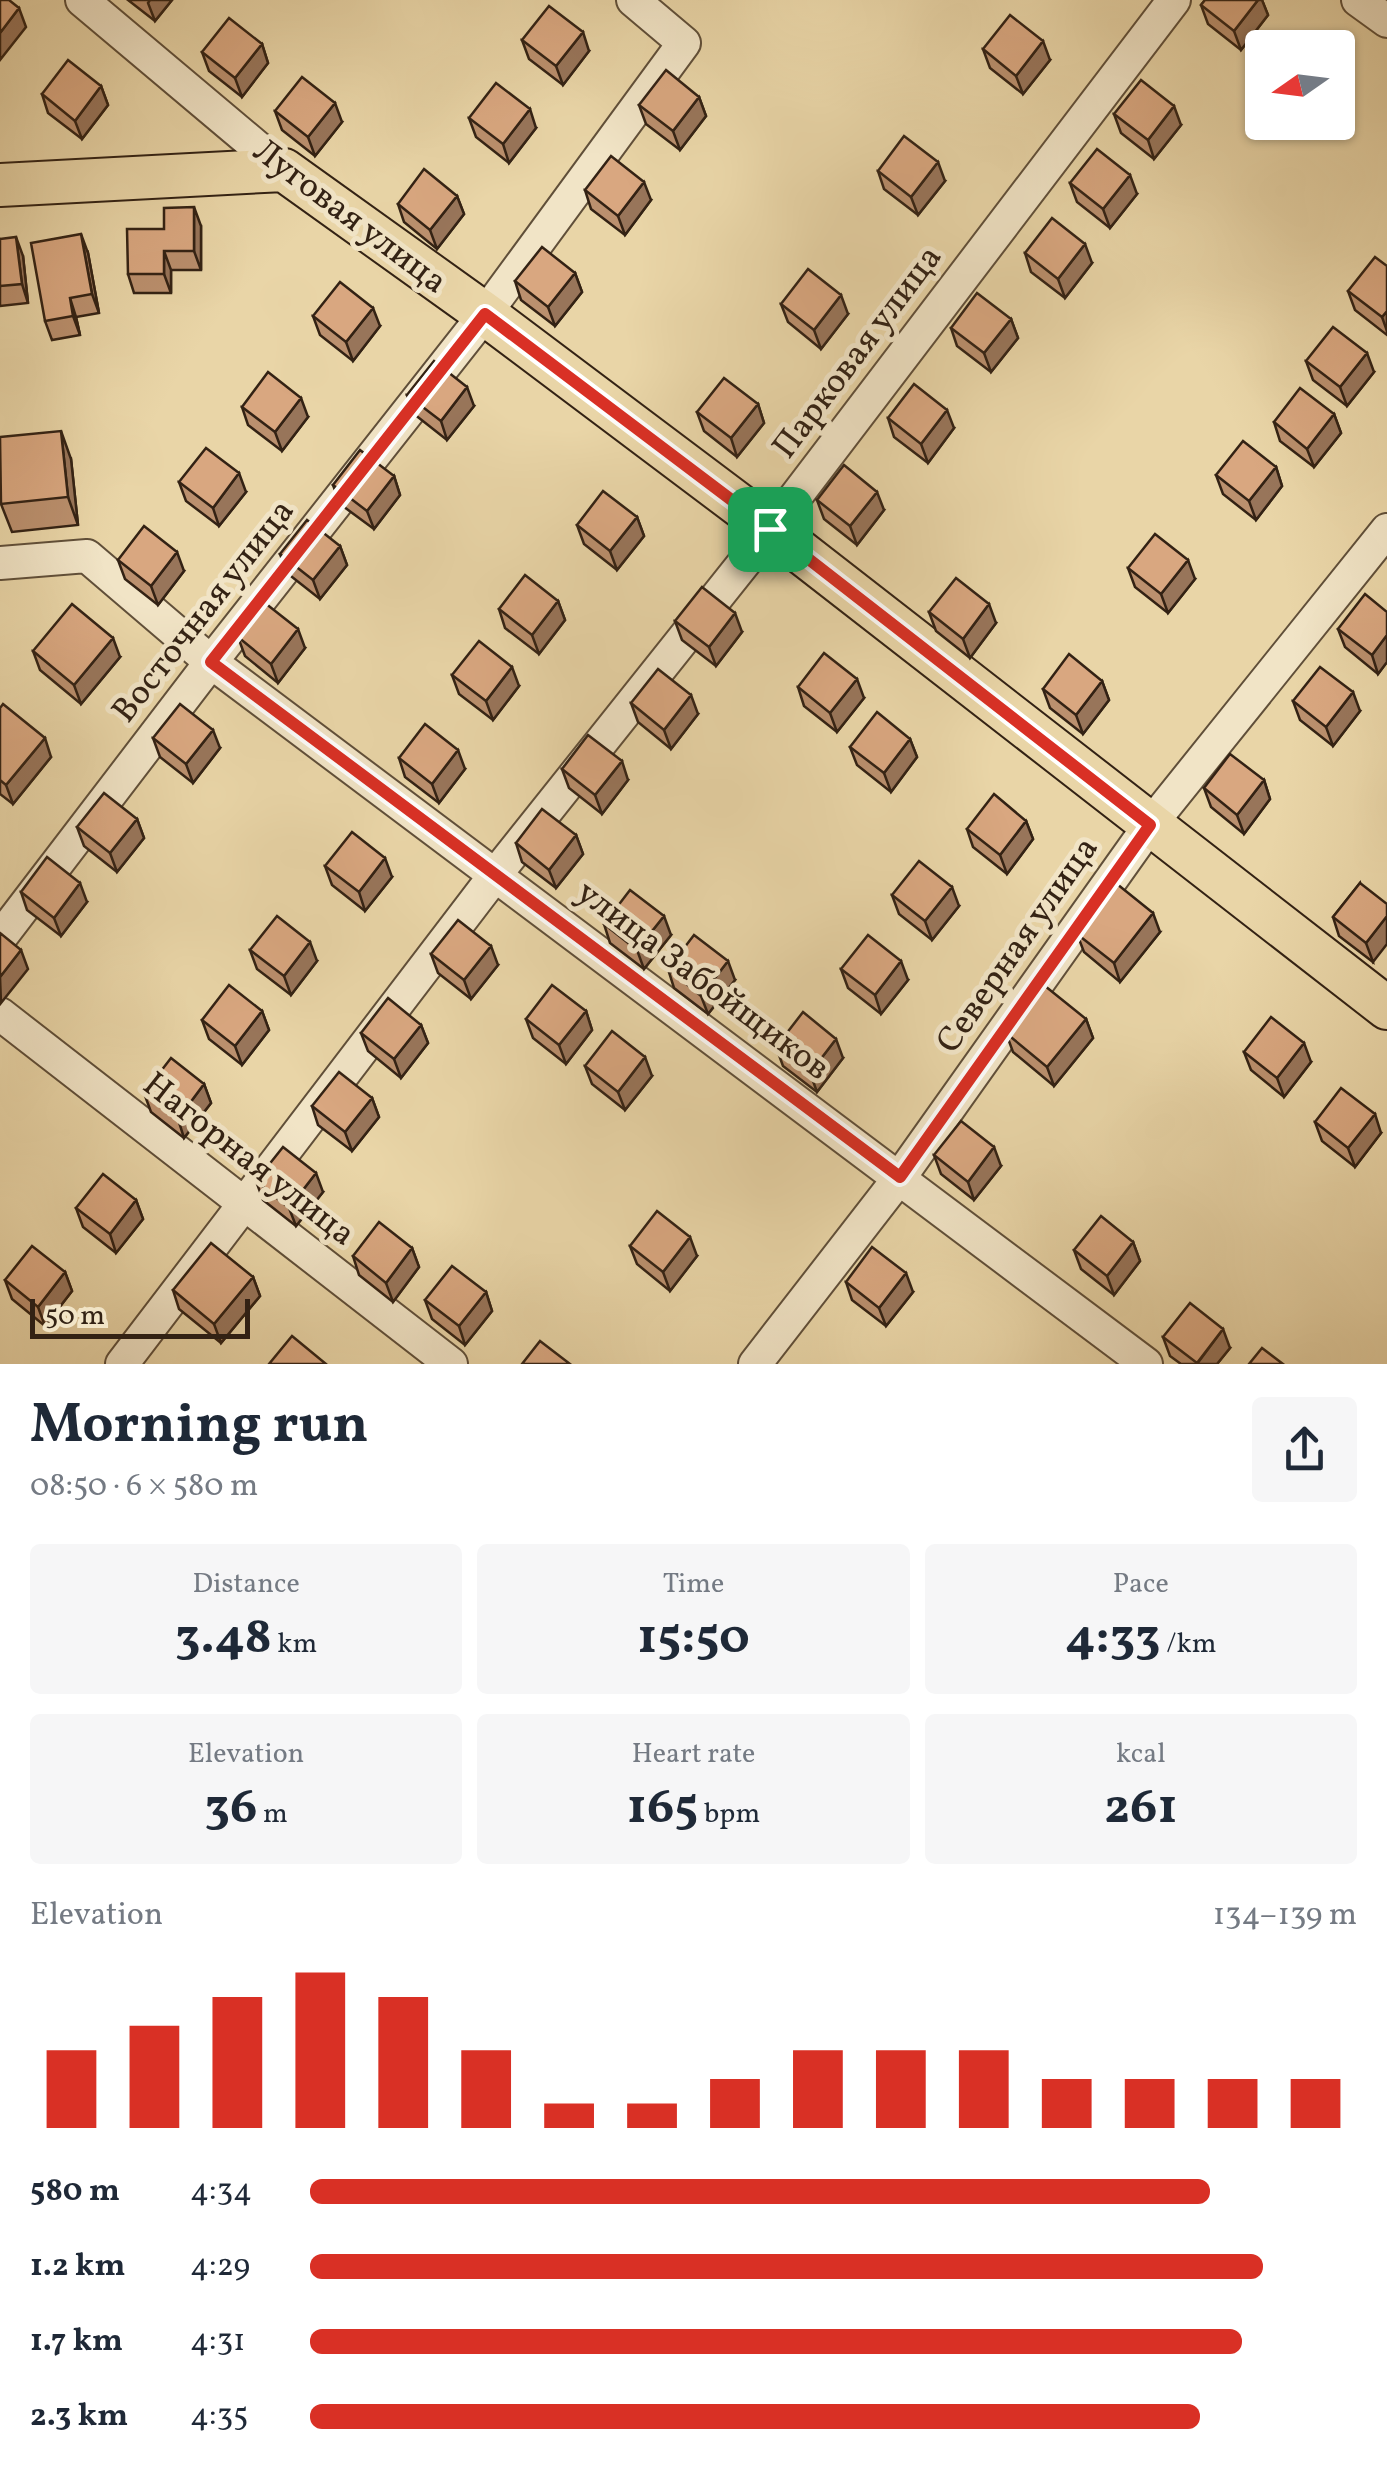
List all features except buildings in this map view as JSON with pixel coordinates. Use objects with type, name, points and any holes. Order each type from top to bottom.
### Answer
[{"type":"main road","points":[[0,185],[284,170]]},
{"type":"main road","name":"Луговая улица","points":[[284,170],[485,314],[770,529],[1387,1008]]},
{"type":"street","name":"Луговая улица","points":[[82,0],[284,170]]},
{"type":"street","name":"Восточная улица","points":[[0,938],[485,314],[684,43],[633,0]]},
{"type":"street","name":"Парковая улица","points":[[122,1364],[496,874],[770,529],[1174,0]]},
{"type":"street","points":[[1358,0],[1387,20]]},
{"type":"street","name":"Северная улица","points":[[756,1364],[900,1177],[1150,825],[1387,530]]},
{"type":"street","name":"улица Забойщиков","points":[[0,563],[86,556],[211,662],[1146,1364]]},
{"type":"street","name":"Нагорная улица","points":[[0,1014],[451,1364]]},
{"type":"route","points":[[485,314],[770,529],[1150,825],[900,1177],[211,662],[485,314]]}]
